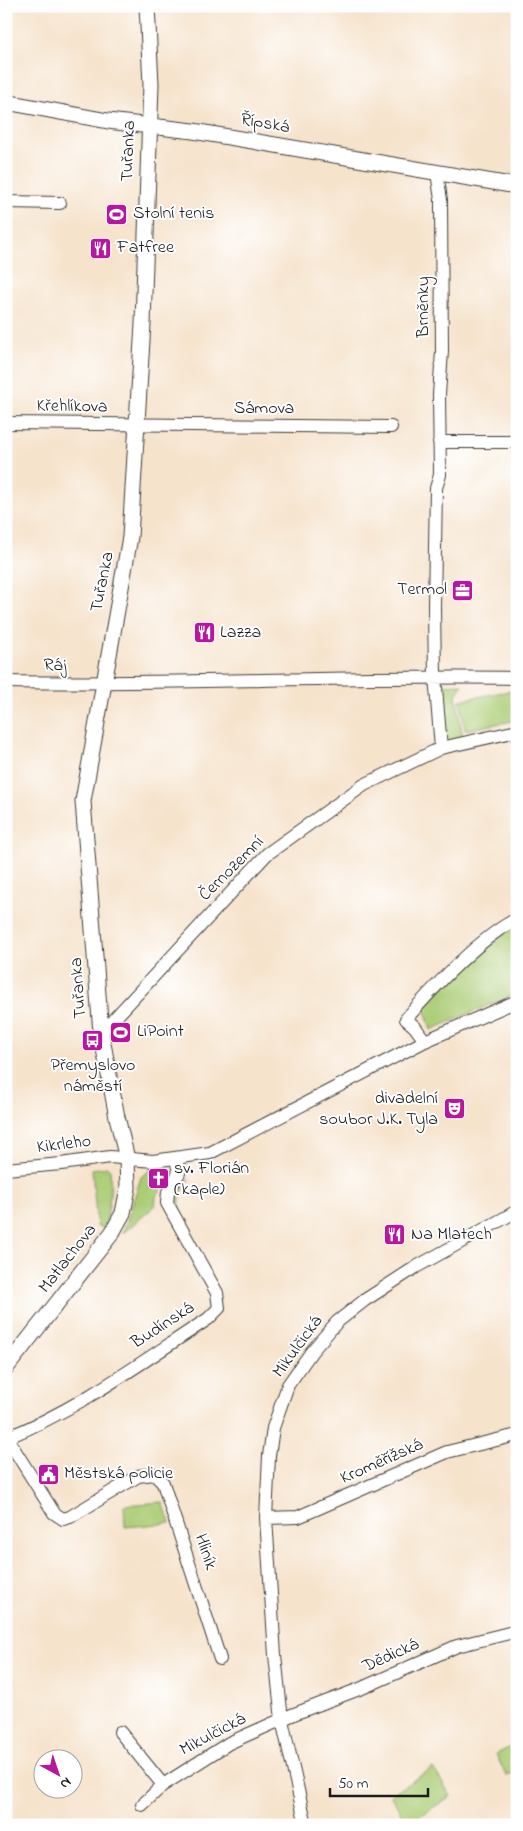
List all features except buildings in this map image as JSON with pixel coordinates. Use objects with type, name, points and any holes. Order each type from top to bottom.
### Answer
[{"type":"street","name":"Tuřanka","points":[[126,1159],[101,1033],[83,801],[130,538],[143,324],[150,84],[147,6]]},
{"type":"street","name":"Řípská","points":[[6,102],[108,121],[194,130],[517,186]]},
{"type":"street","name":"Brněnky","points":[[435,676],[435,530],[436,488],[440,475],[439,395],[442,351],[441,200],[437,172]]},
{"type":"street","points":[[6,202],[60,203]]},
{"type":"street","name":"Křehlíkova","points":[[6,423],[137,425]]},
{"type":"street","name":"Sámova","points":[[137,425],[391,427]]},
{"type":"street","points":[[439,442],[517,442]]},
{"type":"street","points":[[104,684],[435,676],[517,678]]},
{"type":"street","points":[[435,676],[441,748]]},
{"type":"street","name":"Ráj","points":[[6,682],[104,684]]},
{"type":"street","name":"Černozemní","points":[[101,1033],[267,854],[364,785],[441,748],[517,731]]},
{"type":"street","points":[[425,1041],[415,1027],[406,1019],[473,951],[504,925],[517,919]]},
{"type":"street","points":[[126,1159],[152,1162],[214,1151],[425,1041],[517,1001]]},
{"type":"street","name":"Kikrleho","points":[[6,1169],[110,1157],[126,1159]]},
{"type":"street","name":"Budínská","points":[[7,1438],[55,1416],[106,1385],[208,1319],[219,1308],[217,1293],[167,1203],[168,1192],[179,1173],[176,1158]]},
{"type":"street","name":"Matlachova","points":[[6,1368],[112,1234],[123,1213],[128,1188],[126,1159]]},
{"type":"street","name":"Mikulčická","points":[[306,1825],[282,1720],[275,1655],[266,1518],[269,1456],[273,1428],[288,1385],[328,1331],[354,1308],[384,1287],[517,1211]]},
{"type":"street","name":"Kroměřížská","points":[[266,1518],[298,1517],[446,1452],[513,1436]]},
{"type":"street","name":"Hliník","points":[[7,1438],[54,1513],[63,1519],[70,1517],[138,1476],[154,1474],[163,1483],[220,1659]]},
{"type":"street","name":"Dědická","points":[[282,1720],[362,1688],[457,1646],[517,1631]]},
{"type":"street","name":"Mikulčická","points":[[142,1805],[163,1785],[228,1743],[282,1720]]},
{"type":"street","points":[[120,1732],[163,1785]]},
{"type":"green space","points":[[463,684],[456,695],[463,739],[446,742],[436,685]]},
{"type":"green space","points":[[515,690],[517,720],[465,730],[460,700]]},
{"type":"green space","points":[[517,922],[517,993],[431,1030],[423,1003],[504,927]]},
{"type":"green space","points":[[107,1167],[110,1169],[108,1211],[105,1225],[97,1227],[92,1169]]},
{"type":"green space","points":[[168,1169],[172,1172],[171,1177],[156,1196],[155,1206],[123,1233],[141,1177],[149,1171]]},
{"type":"green space","points":[[189,1179],[181,1196],[182,1215],[178,1217],[174,1205],[175,1196],[180,1187]]},
{"type":"green space","points":[[163,1502],[170,1523],[125,1527],[124,1505]]},
{"type":"green space","points":[[517,1744],[517,1771],[506,1776],[496,1754]]},
{"type":"green space","points":[[433,1768],[451,1796],[408,1824],[390,1795]]},
{"type":"place","name":"Stolní tenis","points":[[117,214]]},
{"type":"place","name":"Fatfree","points":[[101,248]]},
{"type":"place","name":"Termol","points":[[463,590]]},
{"type":"place","name":"Lazza","points":[[204,633]]},
{"type":"place","name":"LiPoint","points":[[121,1032]]},
{"type":"place","name":"Přemyslovo náměstí","points":[[93,1041]]},
{"type":"place","name":"divadelní soubor J.K. Tyla","points":[[454,1109]]},
{"type":"place","name":"sv. Florián (kaple)","points":[[158,1179]]},
{"type":"place","name":"Na Mlatech","points":[[395,1235]]},
{"type":"place","name":"Městská policie","points":[[48,1474]]}]
